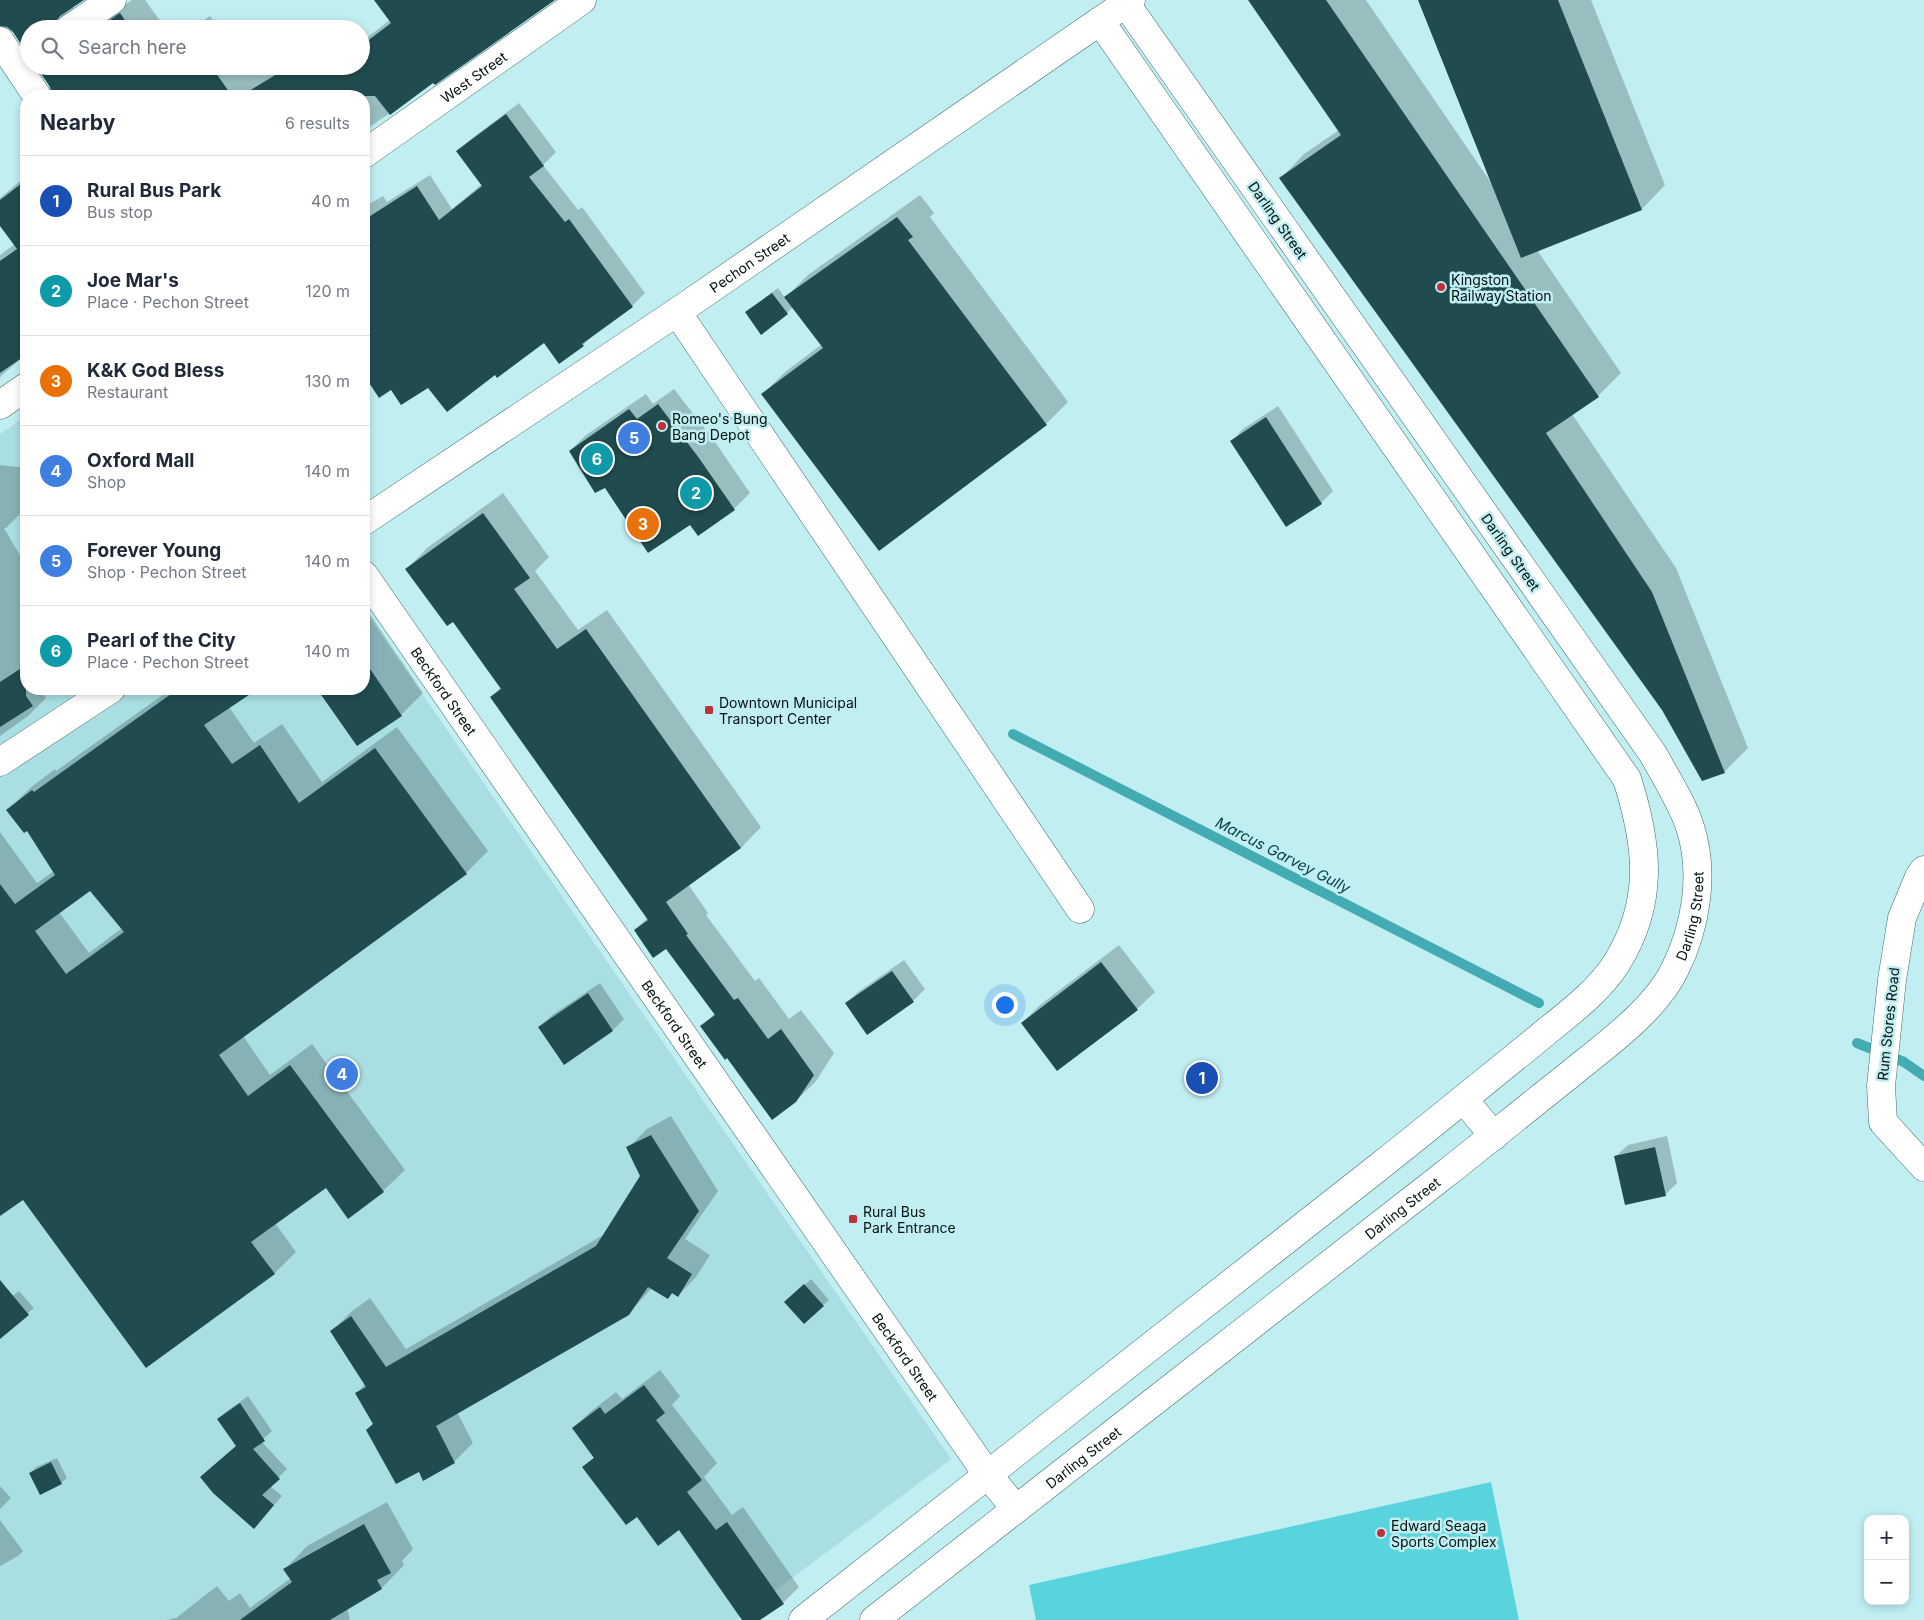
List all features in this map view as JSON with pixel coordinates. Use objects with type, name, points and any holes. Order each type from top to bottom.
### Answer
[{"type":"street","points":[[82,20],[112,0]]},
{"type":"street","name":"West Street","points":[[370,150],[582,0]]},
{"type":"street","name":"Pechon Street","points":[[370,517],[677,312],[1100,21],[1126,1]]},
{"type":"street","name":"Darling Street","points":[[874,1620],[1494,1136],[1626,1028],[1654,1001],[1675,971],[1688,936],[1696,906],[1698,879],[1691,829],[1678,799],[1653,754],[1252,184],[1126,1]]},
{"type":"street","points":[[803,1620],[1464,1100],[1588,996],[1614,966],[1631,936],[1643,891],[1644,849],[1639,816],[1627,779],[1100,21]]},
{"type":"street","points":[[0,41],[15,65]]},
{"type":"street","points":[[22,75],[33,90]]},
{"type":"street","points":[[1226,202],[1252,184]]},
{"type":"street","points":[[677,312],[1080,909]]},
{"type":"street","points":[[0,405],[20,391]]},
{"type":"street","name":"Beckford Street","points":[[370,584],[987,1474],[1016,1509]]},
{"type":"street","points":[[0,762],[102,695]]},
{"type":"street","name":"Rum Stores Road","points":[[1924,870],[1919,876],[1902,918],[1892,980],[1882,1086],[1883,1122],[1924,1167]]},
{"type":"street","points":[[1464,1100],[1494,1136]]},
{"type":"shaded area","points":[[20,420],[20,695],[370,695],[370,619],[951,1459],[736,1620],[0,1620],[0,434]]},
{"type":"shaded area","name":"Edward Seaga Sports Complex","points":[[1491,1482],[1519,1620],[1036,1620],[1029,1585]]},
{"type":"building","points":[[0,0],[84,0],[57,20],[20,20],[20,42],[7,27],[0,26]]},
{"type":"building","points":[[374,0],[555,0],[435,85],[433,83],[390,115],[375,96],[370,96],[370,90],[251,90],[275,75],[370,75],[370,39],[391,23]]},
{"type":"building","name":"Kingston Railway Station","points":[[1248,0],[1326,0],[1599,397],[1546,433],[1652,592],[1725,773],[1702,781],[1662,710],[1279,178],[1341,135]]},
{"type":"building","points":[[1418,0],[1558,0],[1642,210],[1521,258]]},
{"type":"building","points":[[120,13],[125,20],[110,20]]},
{"type":"building","points":[[42,75],[217,75],[228,90],[51,90]]},
{"type":"building","points":[[506,114],[544,166],[529,177],[565,222],[569,219],[633,307],[582,344],[584,346],[559,364],[544,343],[497,378],[495,375],[447,412],[428,388],[401,405],[391,390],[379,398],[370,384],[370,216],[417,186],[439,220],[482,186],[456,151]]},
{"type":"building","points":[[20,185],[20,359],[0,373],[0,261],[17,249],[0,226],[0,200]]},
{"type":"building","points":[[897,217],[913,237],[908,240],[1047,425],[879,551],[761,394],[823,348],[784,297]]},
{"type":"building","points":[[772,293],[788,314],[761,335],[745,312]]},
{"type":"building","points":[[658,404],[735,510],[698,536],[690,525],[648,553],[605,488],[595,493],[569,451],[629,409],[637,419]]},
{"type":"building","points":[[1266,417],[1322,504],[1286,527],[1230,441]]},
{"type":"building","points":[[483,513],[530,578],[514,589],[557,649],[586,629],[741,848],[666,902],[688,934],[686,935],[734,1000],[738,998],[768,1039],[781,1029],[814,1075],[796,1102],[772,1120],[727,1058],[725,1060],[700,1026],[715,1015],[666,949],[653,958],[634,930],[648,920],[490,697],[501,689],[453,622],[447,626],[405,569]]},
{"type":"building","points":[[20,669],[20,695],[26,695],[33,706],[0,727],[0,682]]},
{"type":"building","points":[[370,669],[402,716],[357,746],[321,695],[370,695]]},
{"type":"building","points":[[170,695],[249,695],[204,725],[232,764],[260,745],[299,803],[375,748],[467,874],[219,1055],[248,1096],[290,1065],[384,1192],[348,1219],[326,1188],[251,1242],[275,1274],[146,1368],[23,1200],[0,1216],[0,884],[15,904],[55,875],[27,831],[24,833],[6,810],[32,790],[34,792]],"holes":[[[90,891],[124,932],[66,974],[35,931]]]},
{"type":"building","points":[[1101,962],[1138,1010],[1057,1071],[1021,1023]]},
{"type":"building","points":[[892,971],[914,1002],[867,1035],[845,1003]]},
{"type":"building","points":[[588,993],[613,1031],[564,1065],[538,1027]]},
{"type":"building","points":[[651,1135],[699,1211],[667,1258],[692,1274],[678,1297],[672,1293],[668,1299],[648,1287],[629,1315],[436,1426],[455,1463],[423,1481],[419,1472],[396,1484],[366,1430],[373,1424],[355,1393],[366,1387],[330,1331],[351,1316],[386,1367],[596,1246],[640,1176],[626,1147]]},
{"type":"building","points":[[1655,1147],[1666,1196],[1625,1205],[1614,1156]]},
{"type":"building","points":[[0,1280],[29,1315],[0,1339]]},
{"type":"building","points":[[804,1284],[824,1306],[804,1324],[784,1302]]},
{"type":"building","points":[[644,1385],[665,1413],[656,1420],[702,1480],[687,1492],[716,1530],[727,1522],[784,1604],[760,1620],[742,1620],[679,1530],[658,1546],[637,1517],[626,1525],[582,1467],[594,1458],[572,1428],[600,1407],[605,1414]]},
{"type":"building","points":[[240,1403],[265,1441],[253,1449],[280,1479],[262,1495],[274,1505],[254,1529],[213,1493],[200,1477],[236,1446],[217,1419]]},
{"type":"building","points":[[51,1462],[62,1484],[40,1495],[29,1473]]},
{"type":"building","points":[[364,1524],[391,1573],[377,1580],[382,1589],[330,1620],[240,1620],[292,1582],[283,1569]]},
{"type":"waterway","name":"Marcus Garvey Gully","points":[[1013,734],[1539,1003]]},
{"type":"waterway","name":"Marcus Garvey Gully","points":[[1857,1043],[1904,1062],[1924,1076]]},
{"type":"place","name":"Kingston Railway Station","points":[[1441,287]]},
{"type":"place","name":"Romeo's Bung Bang Depot","points":[[662,426]]},
{"type":"place","name":"Forever Young","points":[[634,438]]},
{"type":"place","name":"Pearl of the City","points":[[597,459]]},
{"type":"place","name":"Joe Mar's","points":[[696,493]]},
{"type":"place","name":"K&K God Bless","points":[[643,524]]},
{"type":"place","name":"Downtown Municipal Transport Center","points":[[709,710]]},
{"type":"place","name":"Oxford Mall","points":[[342,1074]]},
{"type":"place","name":"Rural Bus Park","points":[[1202,1078]]},
{"type":"place","name":"Rural Bus Park Entrance","points":[[853,1219]]},
{"type":"place","name":"Edward Seaga Sports Complex","points":[[1381,1533]]}]
